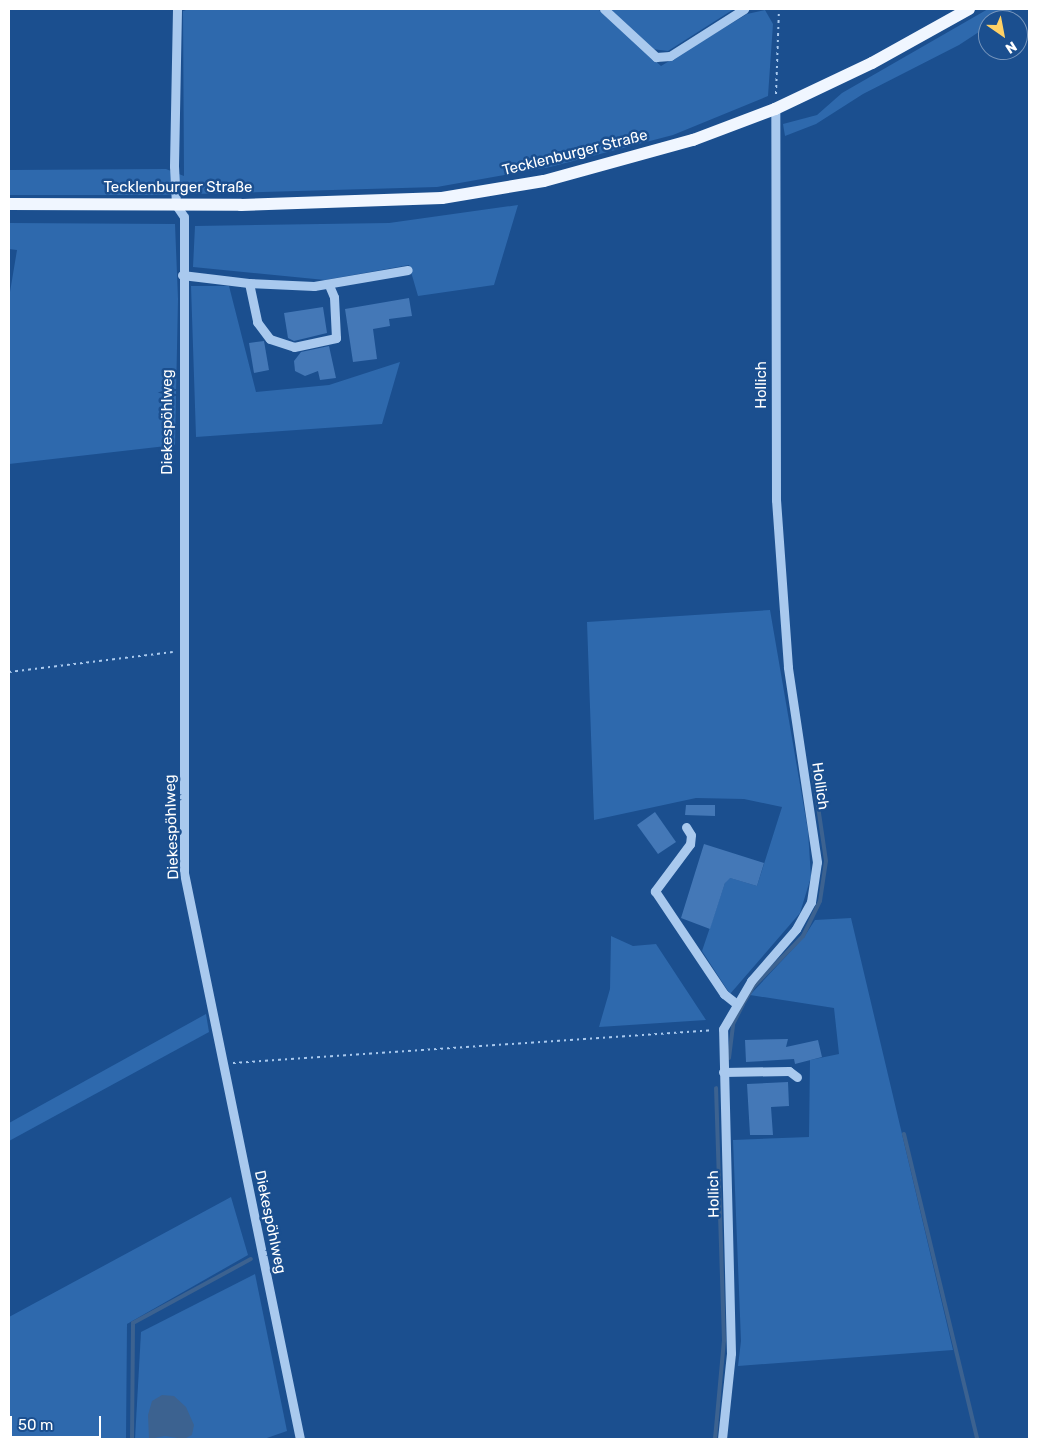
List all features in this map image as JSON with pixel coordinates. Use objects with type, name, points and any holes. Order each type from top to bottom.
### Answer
[{"type":"main road","name":"Tecklenburger Straße","points":[[9,204],[176,205],[442,198],[544,180],[693,140],[775,109],[864,67],[970,9]]},
{"type":"street","name":"Diekespöhlweg","points":[[177,9],[174,166],[176,205],[184,217],[182,275],[184,873],[300,1439]]},
{"type":"street","points":[[604,9],[656,57],[670,56],[744,9]]},
{"type":"street","name":"Hollich","points":[[722,1439],[731,1353],[723,1029],[750,981],[796,929],[811,902],[817,862],[788,667],[776,500],[775,109]]},
{"type":"street","points":[[182,275],[249,283],[329,285],[408,270]]},
{"type":"street","points":[[249,283],[257,322],[270,340],[294,347],[336,338],[334,297],[329,285]]},
{"type":"street","points":[[686,827],[691,835],[690,844],[655,891],[724,994],[738,1004]]},
{"type":"street","points":[[723,1072],[789,1071],[797,1077]]},
{"type":"path","points":[[775,109],[779,9]]},
{"type":"path","points":[[9,672],[182,651]]},
{"type":"path","points":[[223,1064],[723,1029]]},
{"type":"shaded area","points":[[189,9],[598,9],[661,66],[747,14],[765,10],[773,24],[768,96],[673,135],[550,167],[437,187],[158,195],[9,195],[9,170],[166,169],[184,176],[183,11]]},
{"type":"shaded area","points":[[610,9],[734,9],[668,51],[652,49]]},
{"type":"shaded area","points":[[988,9],[1014,9],[1013,10],[986,10]]},
{"type":"shaded area","points":[[978,15],[978,33],[959,45],[863,94],[816,124],[785,136],[783,124],[817,115],[842,93]]},
{"type":"shaded area","points":[[518,205],[494,285],[418,296],[409,265],[325,280],[193,267],[195,226],[389,223]]},
{"type":"shaded area","points":[[9,223],[175,224],[178,299],[175,445],[9,464],[9,298],[17,250],[9,249]]},
{"type":"shaded area","points":[[191,286],[229,286],[256,392],[329,385],[400,362],[382,424],[196,437]]},
{"type":"shaded area","points":[[770,610],[808,831],[811,877],[800,913],[730,994],[702,951],[727,877],[757,886],[782,807],[744,799],[696,798],[594,820],[587,622]]},
{"type":"shaded area","points":[[851,918],[953,1350],[738,1366],[741,1341],[733,1140],[809,1137],[810,1060],[839,1054],[834,1008],[750,995],[804,937],[815,920]]},
{"type":"shaded area","points":[[611,936],[633,946],[656,944],[706,1020],[599,1027],[610,989]]},
{"type":"shaded area","points":[[206,1014],[209,1032],[9,1141],[9,1123]]},
{"type":"shaded area","points":[[231,1197],[248,1255],[127,1324],[126,1439],[9,1439],[9,1317]]},
{"type":"shaded area","points":[[255,1274],[287,1431],[264,1439],[135,1439],[141,1332]]},
{"type":"shaded area","points":[[162,1395],[174,1396],[186,1407],[194,1425],[192,1435],[184,1439],[165,1436],[149,1439],[148,1415],[152,1401]]},
{"type":"building","points":[[409,298],[412,316],[389,319],[390,326],[373,329],[377,359],[353,362],[345,309]]},
{"type":"building","points":[[323,307],[327,333],[294,341],[288,338],[284,313]]},
{"type":"building","points":[[264,341],[269,370],[254,373],[249,343]]},
{"type":"building","points":[[329,346],[336,378],[320,380],[318,371],[305,376],[295,371],[294,361],[301,352]]},
{"type":"building","points":[[686,805],[715,805],[715,816],[685,815]]},
{"type":"building","points":[[655,812],[676,842],[658,854],[637,825]]},
{"type":"building","points":[[704,844],[764,863],[757,886],[730,878],[725,883],[710,929],[681,918]]},
{"type":"building","points":[[788,1039],[786,1047],[818,1040],[822,1057],[795,1064],[794,1059],[746,1062],[745,1040]]},
{"type":"building","points":[[788,1082],[789,1106],[771,1107],[773,1135],[750,1135],[747,1084]]},
{"type":"waterway","points":[[729,1058],[733,1024],[743,1004],[754,986],[803,936],[820,901],[826,861],[812,765]]},
{"type":"waterway","points":[[715,1439],[724,1341],[716,1088]]},
{"type":"waterway","points":[[904,1134],[977,1439]]},
{"type":"waterway","points":[[132,1439],[133,1323],[251,1259]]}]
